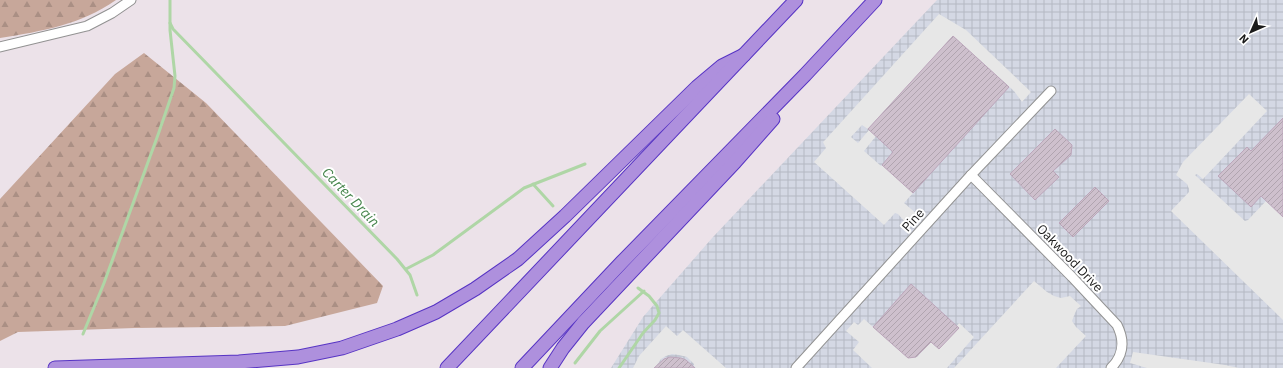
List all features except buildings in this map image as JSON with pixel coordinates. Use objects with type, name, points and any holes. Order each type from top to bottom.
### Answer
[{"type":"highway","points":[[447,368],[796,0]]},
{"type":"highway","points":[[522,368],[622,262],[805,75],[874,0]]},
{"type":"highway","points":[[55,368],[239,362],[298,357],[342,348],[397,329],[436,312],[475,289],[518,259],[565,216],[697,87],[722,66],[744,55]]},
{"type":"highway","points":[[550,368],[563,348],[583,323],[774,119],[805,75]]},
{"type":"street","points":[[0,47],[87,26],[112,13],[131,0]]},
{"type":"street","name":"Pine","points":[[796,368],[971,175],[1051,91]]},
{"type":"street","name":"Oakwood Drive","points":[[971,175],[1072,277],[1117,325],[1122,334],[1122,343],[1118,359],[1111,368]]},
{"type":"shaded area","points":[[937,0],[1283,0],[1283,368],[611,368],[643,317],[713,237]]},
{"type":"shaded area","points":[[939,14],[966,30],[1031,92],[1022,102],[1014,91],[953,36],[868,129],[862,125],[851,137],[858,143],[869,130],[876,136],[864,151],[881,166],[883,165],[913,193],[904,203],[917,214],[907,224],[898,214],[895,213],[884,225],[814,162],[826,148],[823,142]]},
{"type":"shaded area","points":[[1249,94],[1267,111],[1203,179],[1197,174],[1195,175],[1245,221],[1248,220],[1266,201],[1283,217],[1283,320],[1171,211],[1189,192],[1187,184],[1176,175],[1183,162]]},
{"type":"shaded area","points":[[1034,281],[1054,296],[1061,298],[1070,296],[1081,306],[1077,309],[1072,321],[1086,336],[1056,368],[954,368]]},
{"type":"shaded area","points":[[864,319],[908,358],[917,357],[931,342],[939,349],[959,328],[957,326],[959,323],[974,337],[947,368],[872,368],[853,350],[859,342],[846,331],[854,322],[858,325]]},
{"type":"shaded area","points":[[666,326],[677,336],[683,330],[726,368],[696,368],[687,357],[672,354],[661,359],[655,368],[633,368],[639,356]]},
{"type":"shaded area","points":[[1133,352],[1239,368],[1147,368],[1130,363]]},
{"type":"green space","points":[[0,0],[116,0],[89,16],[61,26],[0,38]]},
{"type":"green space","points":[[144,53],[206,103],[383,286],[377,303],[285,326],[135,328],[18,332],[0,341],[0,199],[115,74]]},
{"type":"waterway","points":[[83,334],[104,283],[174,88],[175,76],[170,30],[170,0]]},
{"type":"waterway","name":"Carter Drain","points":[[170,23],[173,29],[397,259],[410,275],[417,295]]},
{"type":"waterway","name":"Carter Drain","points":[[406,269],[433,255],[524,188],[585,164]]},
{"type":"waterway","name":"Carter Drain","points":[[533,184],[553,206]]},
{"type":"waterway","name":"Carter Drain","points":[[619,368],[659,313],[657,306],[649,296],[638,288]]},
{"type":"waterway","points":[[575,363],[600,331],[644,291]]}]
